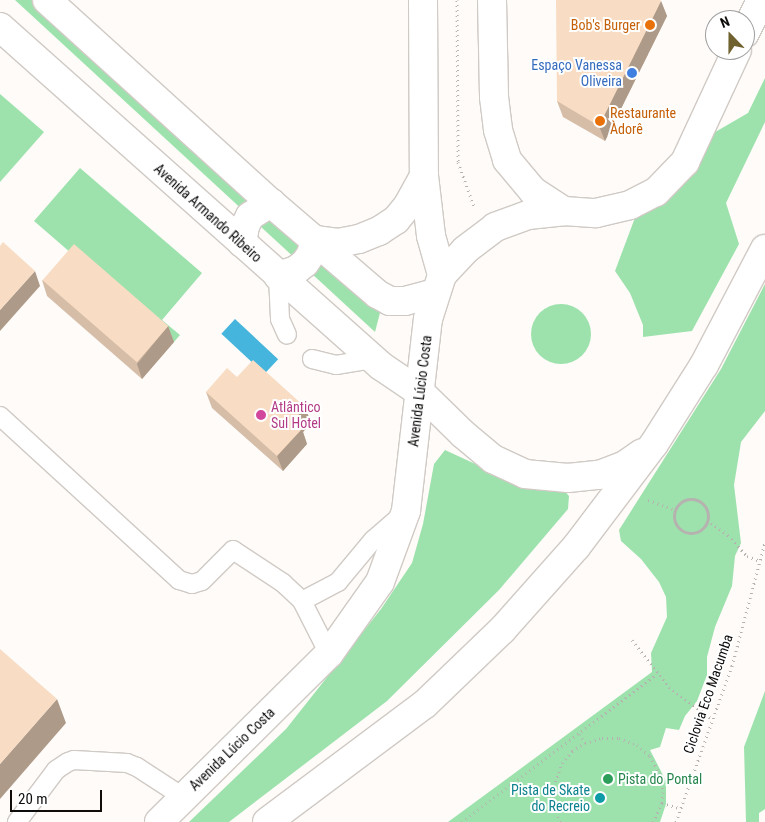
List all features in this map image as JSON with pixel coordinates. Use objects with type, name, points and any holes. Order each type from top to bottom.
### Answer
[{"type":"main road","points":[[47,0],[271,203],[378,294],[390,301],[405,301],[438,284],[424,176],[423,0]]},
{"type":"main road","points":[[492,0],[494,97],[498,130],[507,160],[533,192],[564,211]]},
{"type":"main road","points":[[755,12],[761,0]]},
{"type":"main road","name":"Avenida Armando Ribeiro","points":[[0,27],[278,276],[373,359],[421,393],[463,434],[493,459],[525,474],[568,478],[599,475],[625,465],[654,444]]},
{"type":"main road","name":"Avenida Lúcio Costa","points":[[159,822],[330,654],[380,582],[406,511],[428,319],[438,284],[465,250],[495,228],[528,215],[564,211],[605,211],[630,205],[656,192],[685,162],[732,60]]},
{"type":"main road","points":[[315,240],[338,243],[359,240],[379,231],[396,220],[408,205],[424,176]]},
{"type":"main road","points":[[242,243],[245,226],[250,216],[271,203]]},
{"type":"main road","points":[[278,276],[296,270],[305,263],[311,254],[315,240]]},
{"type":"main road","points":[[267,822],[425,704],[495,637],[576,547],[654,444],[704,365],[765,249]]},
{"type":"lane","points":[[278,276],[280,320],[287,335]]},
{"type":"lane","points":[[312,359],[336,365],[373,359]]},
{"type":"lane","points":[[0,416],[180,580],[192,584],[202,581],[233,550],[283,583],[302,601],[330,654]]},
{"type":"lane","points":[[302,601],[338,582],[373,540],[406,511]]},
{"type":"lane","points":[[17,822],[56,770],[74,760],[127,763],[137,767],[183,797]]},
{"type":"path","points":[[457,0],[458,162],[485,235]]},
{"type":"path","points":[[708,520],[697,532],[682,530],[676,525],[675,510],[685,500],[699,501],[705,506],[708,520],[728,535],[747,556],[760,561]]},
{"type":"path","name":"Ciclovia Eco Macumba","points":[[676,822],[679,808],[732,666],[765,542]]},
{"type":"path","points":[[632,640],[657,674],[693,707],[712,720]]},
{"type":"path","points":[[462,822],[657,674]]},
{"type":"path","points":[[579,734],[585,743]]},
{"type":"path","points":[[560,822],[552,791],[562,763],[572,751],[585,743],[602,738],[618,738],[637,746],[650,756],[659,773],[662,784],[662,802],[653,822]]},
{"type":"path","points":[[662,802],[679,808]]},
{"type":"green space","points":[[15,0],[40,0],[381,309],[375,332]]},
{"type":"green space","points":[[765,78],[765,122],[726,203],[739,244],[692,331],[643,337],[643,325],[630,293],[615,271],[636,215],[710,135],[748,113]]},
{"type":"green space","points":[[0,94],[44,132],[0,182]]},
{"type":"green space","points":[[80,168],[202,273],[162,320],[180,335],[174,342],[34,221]]},
{"type":"green space","points":[[765,284],[765,411],[741,442],[734,485],[741,543],[735,556],[732,586],[715,627],[707,657],[707,675],[697,701],[685,716],[679,730],[666,728],[660,747],[650,750],[666,781],[666,804],[660,822],[448,822],[652,672],[651,653],[667,617],[666,597],[659,582],[641,559],[621,541],[619,530],[721,369]]},
{"type":"green space","points":[[555,304],[567,304],[578,309],[586,317],[591,328],[589,346],[578,359],[567,364],[555,364],[544,359],[536,351],[531,340],[531,328],[536,317],[544,309]]},
{"type":"green space","points":[[445,450],[525,487],[561,487],[569,496],[568,509],[499,590],[387,701],[229,822],[189,822],[286,729],[381,609],[412,563],[423,524],[434,464]]},
{"type":"green space","points":[[765,691],[765,809],[759,813],[759,822],[746,822],[744,747]]},
{"type":"water","points":[[235,319],[278,359],[265,374],[221,334]]},
{"type":"building","points":[[556,0],[661,1],[599,126],[557,101]]},
{"type":"building","points":[[3,242],[35,271],[0,310],[0,246]]},
{"type":"building","points":[[74,244],[168,326],[137,362],[43,280]]},
{"type":"building","name":"Atlântico Sul Hotel","points":[[253,360],[305,407],[293,421],[302,429],[277,456],[206,392],[227,368],[237,377]]},
{"type":"building","points":[[0,649],[57,699],[0,764]]},
{"type":"place","name":"Bob's Burger","points":[[650,25]]},
{"type":"place","name":"Espaço Vanessa Oliveira","points":[[632,73]]},
{"type":"place","name":"Restaurante Àdorê","points":[[600,121]]},
{"type":"place","name":"Atlântico Sul Hotel","points":[[261,415]]},
{"type":"place","name":"Pista do Pontal","points":[[608,779]]},
{"type":"place","name":"Pista de Skate do Recreio","points":[[600,798]]}]
